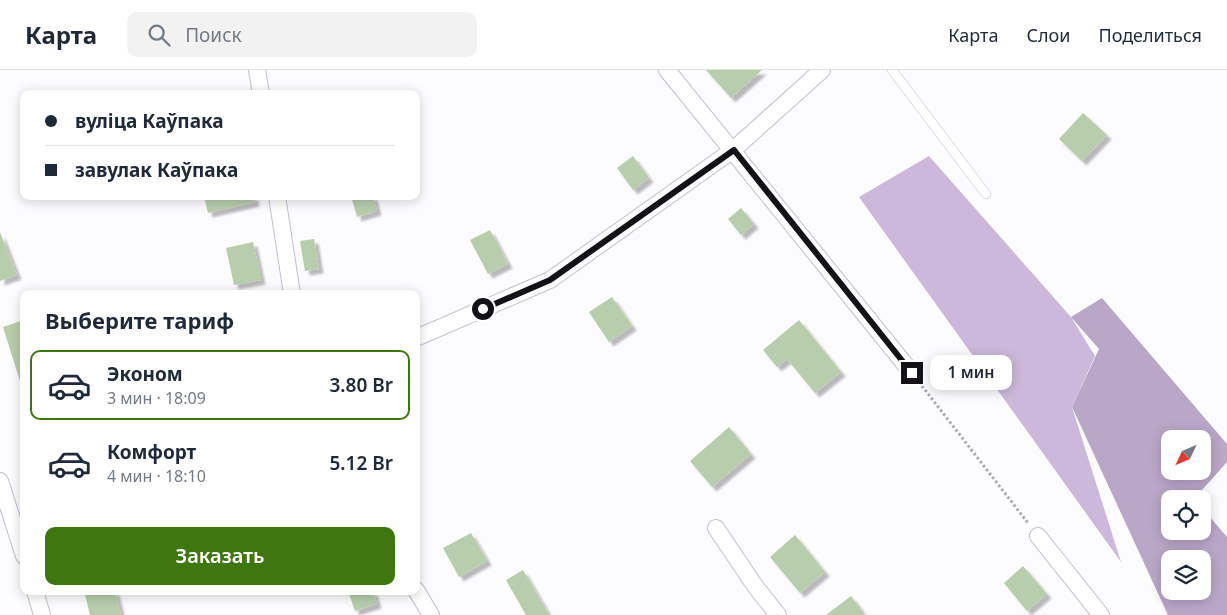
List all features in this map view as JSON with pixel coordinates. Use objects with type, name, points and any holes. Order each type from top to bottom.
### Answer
[{"type":"street","points":[[257,70],[260,90]]},
{"type":"street","points":[[667,70],[734,150],[912,373]]},
{"type":"street","points":[[420,336],[550,280],[734,150],[822,70]]},
{"type":"street","points":[[278,200],[291,290]]},
{"type":"street","points":[[0,480],[20,543]]},
{"type":"street","points":[[716,528],[755,586],[778,615]]},
{"type":"street","points":[[1038,536],[1101,615]]},
{"type":"street","points":[[36,595],[42,615]]},
{"type":"street","points":[[419,595],[432,615]]},
{"type":"lane","points":[[892,70],[986,194]]},
{"type":"path","points":[[912,373],[1038,536]]},
{"type":"shaded area","points":[[929,156],[1071,317],[1095,356],[1072,407],[1121,562],[859,197]]},
{"type":"shaded area","points":[[1102,298],[1227,444],[1227,462],[1211,480],[1211,430],[1161,430],[1161,480],[1211,480],[1202,490],[1161,490],[1161,540],[1211,540],[1211,518],[1227,537],[1227,615],[1168,615],[1161,600],[1211,600],[1211,550],[1161,550],[1161,600],[1072,407],[1099,349],[1071,317]]},
{"type":"building","points":[[706,70],[762,70],[731,98]]},
{"type":"building","points":[[1083,113],[1107,135],[1082,161],[1059,139]]},
{"type":"building","points":[[633,156],[649,178],[633,190],[617,168]]},
{"type":"building","points":[[205,200],[255,200],[255,202],[208,213]]},
{"type":"building","points":[[352,200],[374,200],[377,211],[357,217]]},
{"type":"building","points":[[741,208],[754,224],[741,235],[728,219]]},
{"type":"building","points":[[490,230],[508,264],[488,274],[470,240]]},
{"type":"building","points":[[0,232],[17,275],[0,281]]},
{"type":"building","points":[[314,239],[319,269],[305,271],[300,241]]},
{"type":"building","points":[[253,242],[261,280],[234,285],[226,248]]},
{"type":"building","points":[[612,297],[632,326],[609,342],[589,312]]},
{"type":"building","points":[[799,320],[841,372],[815,393],[787,359],[777,367],[763,350]]},
{"type":"building","points":[[20,321],[20,381],[3,327]]},
{"type":"building","points":[[729,427],[751,454],[712,487],[690,461]]},
{"type":"building","points":[[471,533],[487,561],[459,577],[443,548]]},
{"type":"building","points":[[795,535],[825,572],[800,593],[770,557]]},
{"type":"building","points":[[1023,566],[1047,594],[1027,611],[1004,583]]},
{"type":"building","points":[[523,570],[549,615],[526,615],[506,580]]},
{"type":"building","points":[[85,595],[116,595],[121,615],[90,615]]},
{"type":"building","points":[[349,595],[374,595],[377,604],[355,611]]},
{"type":"building","points":[[851,596],[865,615],[826,615]]},
{"type":"route","points":[[483,309],[550,280],[734,150],[912,373]]}]
